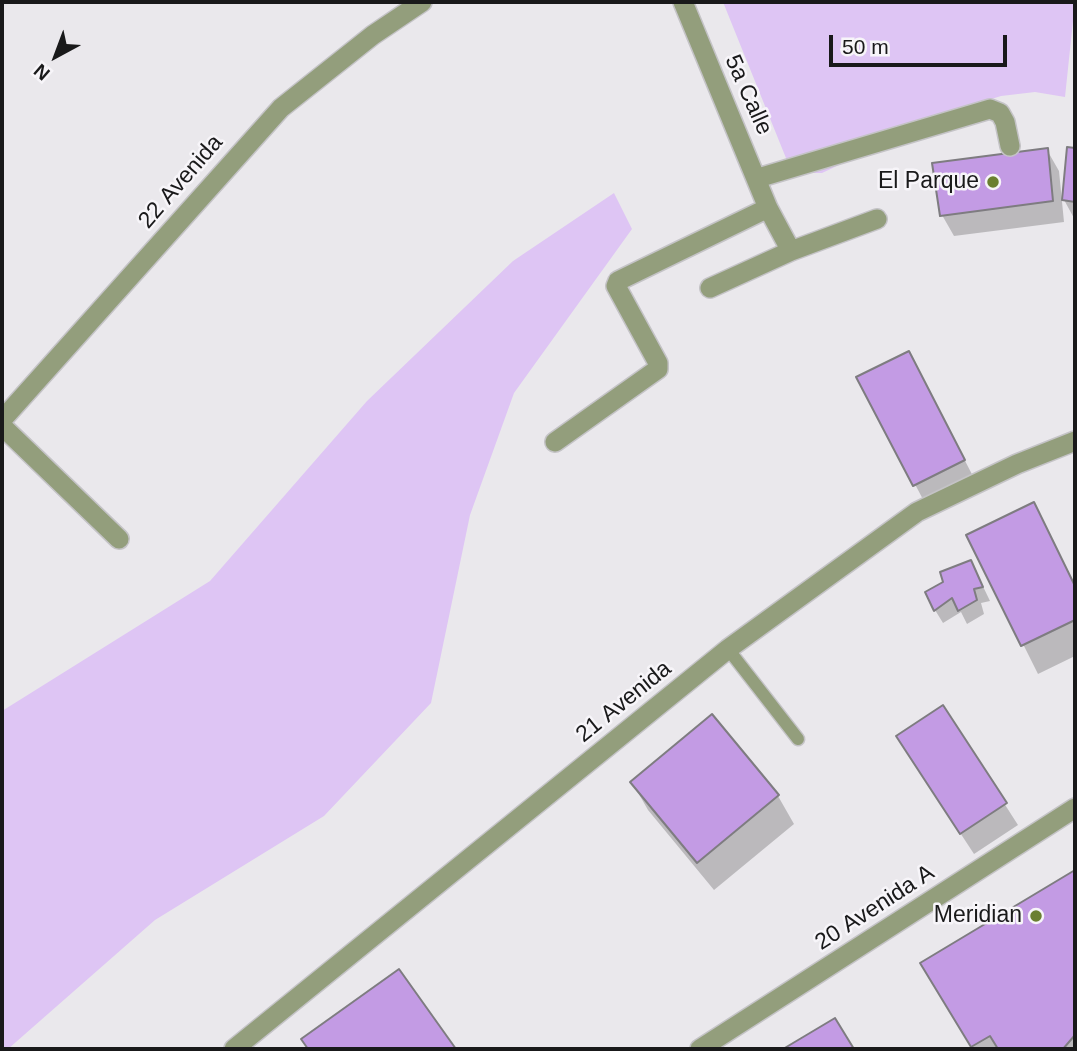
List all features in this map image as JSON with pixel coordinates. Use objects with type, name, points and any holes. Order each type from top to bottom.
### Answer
[{"type":"street","name":"22 Avenida","points":[[2,420],[281,108],[373,35],[422,2]]},
{"type":"street","name":"5a Calle","points":[[683,2],[758,178],[768,208],[791,251]]},
{"type":"street","points":[[758,178],[990,109],[999,113],[1005,122],[1010,146]]},
{"type":"street","points":[[555,442],[658,369],[658,363],[616,286],[618,281],[768,208]]},
{"type":"street","points":[[710,288],[791,251],[877,219]]},
{"type":"street","points":[[2,426],[119,539]]},
{"type":"street","name":"21 Avenida","points":[[234,1049],[728,649],[918,512],[1017,464],[1075,441]]},
{"type":"street","name":"20 Avenida A","points":[[700,1049],[1075,808]]},
{"type":"lane","points":[[728,649],[798,739]]},
{"type":"shaded area","points":[[723,2],[1075,2],[1065,97],[1035,92],[1001,96],[954,111],[822,173],[805,173],[788,163]]},
{"type":"shaded area","points":[[614,193],[632,229],[514,393],[470,515],[431,703],[324,816],[155,920],[8,1049],[2,1049],[2,711],[210,581],[367,401],[513,261]]},
{"type":"building","points":[[1067,147],[1075,148],[1075,202],[1062,200]]},
{"type":"building","name":"El Parque","points":[[1048,148],[1053,201],[940,216],[932,163]]},
{"type":"building","points":[[909,351],[965,460],[913,486],[856,377]]},
{"type":"building","points":[[1034,502],[1075,586],[1075,620],[1021,646],[966,535]]},
{"type":"building","points":[[971,560],[983,587],[974,589],[977,600],[958,611],[952,598],[934,611],[925,592],[943,582],[940,572]]},
{"type":"building","points":[[943,705],[1007,803],[960,834],[896,736]]},
{"type":"building","points":[[712,714],[779,795],[697,863],[630,782]]},
{"type":"building","name":"Meridian","points":[[1075,870],[1075,1035],[1063,1049],[998,1049],[990,1036],[971,1047],[920,963]]},
{"type":"building","points":[[399,969],[456,1049],[308,1049],[301,1039]]},
{"type":"building","points":[[835,1018],[854,1049],[783,1049]]},
{"type":"place","name":"El Parque","points":[[993,182]]},
{"type":"place","name":"Meridian","points":[[1036,916]]}]
